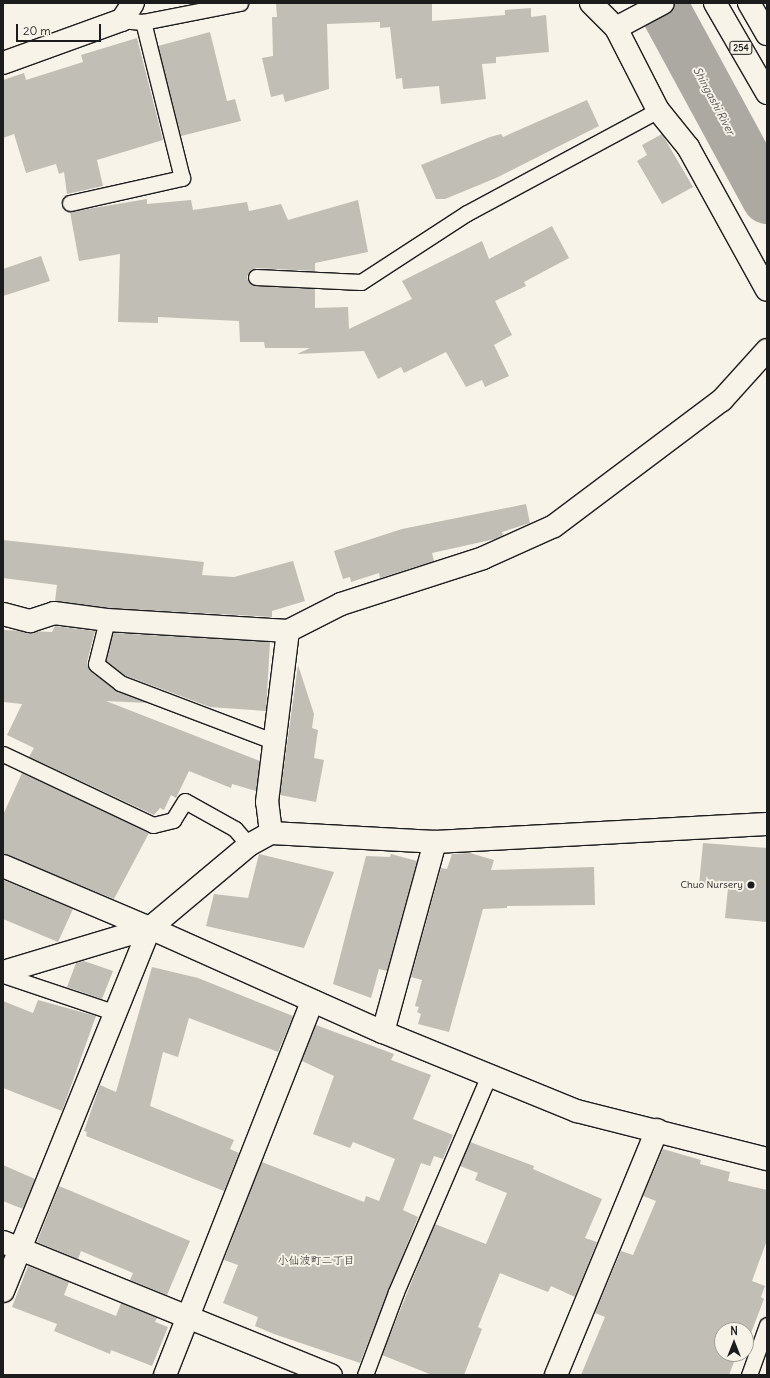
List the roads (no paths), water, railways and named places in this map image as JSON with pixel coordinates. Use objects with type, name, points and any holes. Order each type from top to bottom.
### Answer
[{"type":"main road","points":[[619,26],[663,3]]},
{"type":"main road","name":"254","points":[[715,3],[767,93]]},
{"type":"main road","points":[[749,3],[767,34]]},
{"type":"main road","points":[[593,4],[619,26],[658,110],[688,147],[767,290]]},
{"type":"main road","points":[[3,63],[127,11]]},
{"type":"main road","points":[[3,614],[30,621],[54,613],[107,620],[288,631],[342,604],[483,558],[554,526],[722,400],[767,350]]},
{"type":"main road","points":[[271,833],[267,802],[273,741],[288,631]]},
{"type":"main road","points":[[3,972],[150,928],[249,845],[271,833],[435,842],[767,824]]},
{"type":"main road","points":[[383,1032],[435,842]]},
{"type":"main road","points":[[3,866],[150,928],[383,1032],[577,1111],[767,1159]]},
{"type":"main road","points":[[3,1291],[11,1245],[116,1013],[150,928]]},
{"type":"main road","points":[[165,1375],[312,1001]]},
{"type":"main road","points":[[556,1375],[657,1130]]},
{"type":"main road","points":[[11,1245],[189,1316],[331,1375]]},
{"type":"lane","points":[[143,22],[240,3]]},
{"type":"lane","points":[[70,203],[182,178],[143,22],[127,11]]},
{"type":"lane","points":[[256,277],[362,282],[467,213],[658,110]]},
{"type":"lane","points":[[107,620],[96,664],[120,683],[273,741]]},
{"type":"lane","points":[[3,754],[153,825],[173,820],[186,801],[235,830],[249,845]]},
{"type":"lane","points":[[3,975],[116,1013]]},
{"type":"lane","points":[[365,1375],[396,1292],[489,1075]]},
{"type":"lane","points":[[748,1375],[767,1325]]},
{"type":"waterway","name":"Shingashi River","points":[[661,3],[767,198]]},
{"type":"place","name":"Chuo Nursery","points":[[751,885]]},
{"type":"district","name":"小仙波町二丁目","points":[[316,1260]]}]
